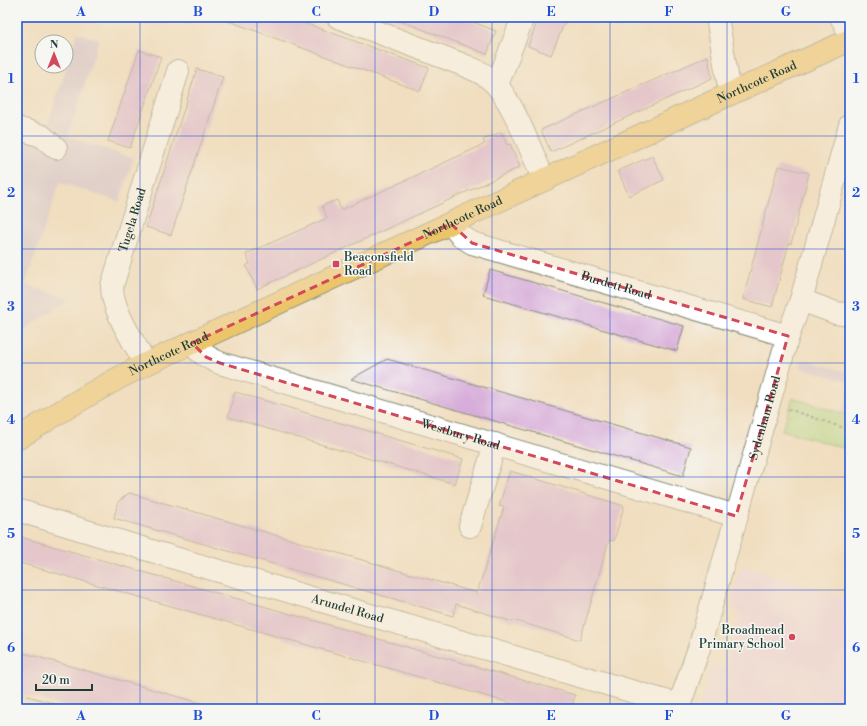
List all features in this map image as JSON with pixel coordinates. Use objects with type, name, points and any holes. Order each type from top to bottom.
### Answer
[{"type":"main road","name":"Northcote Road","points":[[17,439],[67,406],[107,383],[146,364],[850,40]]},
{"type":"street","points":[[338,17],[481,72],[497,86],[506,99],[544,180]]},
{"type":"street","points":[[497,86],[523,17]]},
{"type":"street","points":[[717,17],[728,81],[732,93]]},
{"type":"street","points":[[841,17],[850,34]]},
{"type":"street","name":"Tugela Road","points":[[146,364],[113,300],[112,286],[178,71]]},
{"type":"street","name":"Sydenham Road","points":[[679,707],[699,648],[788,336],[801,300],[850,125]]},
{"type":"street","points":[[17,128],[42,136],[56,148]]},
{"type":"street","name":"Burdett Road","points":[[451,224],[462,236],[472,243],[788,336]]},
{"type":"street","points":[[801,300],[836,313],[850,315]]},
{"type":"street","name":"Westbury Road","points":[[192,343],[197,350],[206,357],[220,364],[736,516]]},
{"type":"street","points":[[470,526],[495,444]]},
{"type":"street","name":"Arundel Road","points":[[17,510],[679,707]]},
{"type":"path","points":[[769,403],[850,430]]},
{"type":"highlighted area","points":[[451,224],[472,243],[788,336],[736,516],[220,363],[206,357],[192,343]]},
{"type":"shaded area","points":[[77,33],[99,39],[68,137],[134,158],[119,202],[60,182],[25,285],[72,298],[17,334],[17,175],[33,127],[49,122],[64,74],[74,74],[74,43]]},
{"type":"shaded area","points":[[802,359],[850,373],[850,382],[800,368]]},
{"type":"shaded area","points":[[850,386],[850,416],[842,414]]},
{"type":"shaded area","name":"Broadmead Primary School","points":[[742,566],[850,599],[850,709],[699,709],[712,665],[725,668],[739,618],[731,599]]},
{"type":"green space","points":[[793,398],[850,416],[850,450],[782,430]]},
{"type":"building","points":[[223,17],[288,17],[429,68],[420,91],[223,19]]},
{"type":"building","points":[[460,17],[496,31],[487,54],[393,18]]},
{"type":"building","points":[[539,17],[567,17],[551,55],[528,46]]},
{"type":"building","points":[[139,50],[161,57],[130,148],[108,141]]},
{"type":"building","points":[[708,56],[712,78],[551,152],[541,130]]},
{"type":"building","points":[[197,69],[223,77],[171,235],[146,227]]},
{"type":"building","points":[[501,132],[507,145],[510,144],[520,167],[257,289],[246,266],[250,263],[246,254],[327,218],[322,206],[337,200],[341,210],[485,144],[483,140]]},
{"type":"building","points":[[652,156],[664,180],[629,196],[618,171]]},
{"type":"building","points":[[778,166],[809,173],[791,244],[789,243],[772,307],[743,299]]},
{"type":"building","points":[[490,270],[684,326],[677,351],[483,295]]},
{"type":"building","points":[[387,359],[691,447],[683,476],[351,379]]},
{"type":"building","points":[[235,392],[463,459],[455,484],[228,417]]},
{"type":"building","points":[[510,471],[624,506],[614,541],[609,540],[580,640],[513,620],[513,622],[456,604],[453,616],[114,518],[118,502],[129,493],[477,593],[504,507],[499,506]]},
{"type":"building","points":[[17,536],[575,695],[571,709],[531,709],[17,562]]},
{"type":"building","points":[[17,651],[207,705],[206,709],[73,709],[17,693]]},
{"type":"place","name":"Beaconsfield Road","points":[[336,264]]},
{"type":"place","name":"Broadmead Primary School","points":[[792,637]]}]
